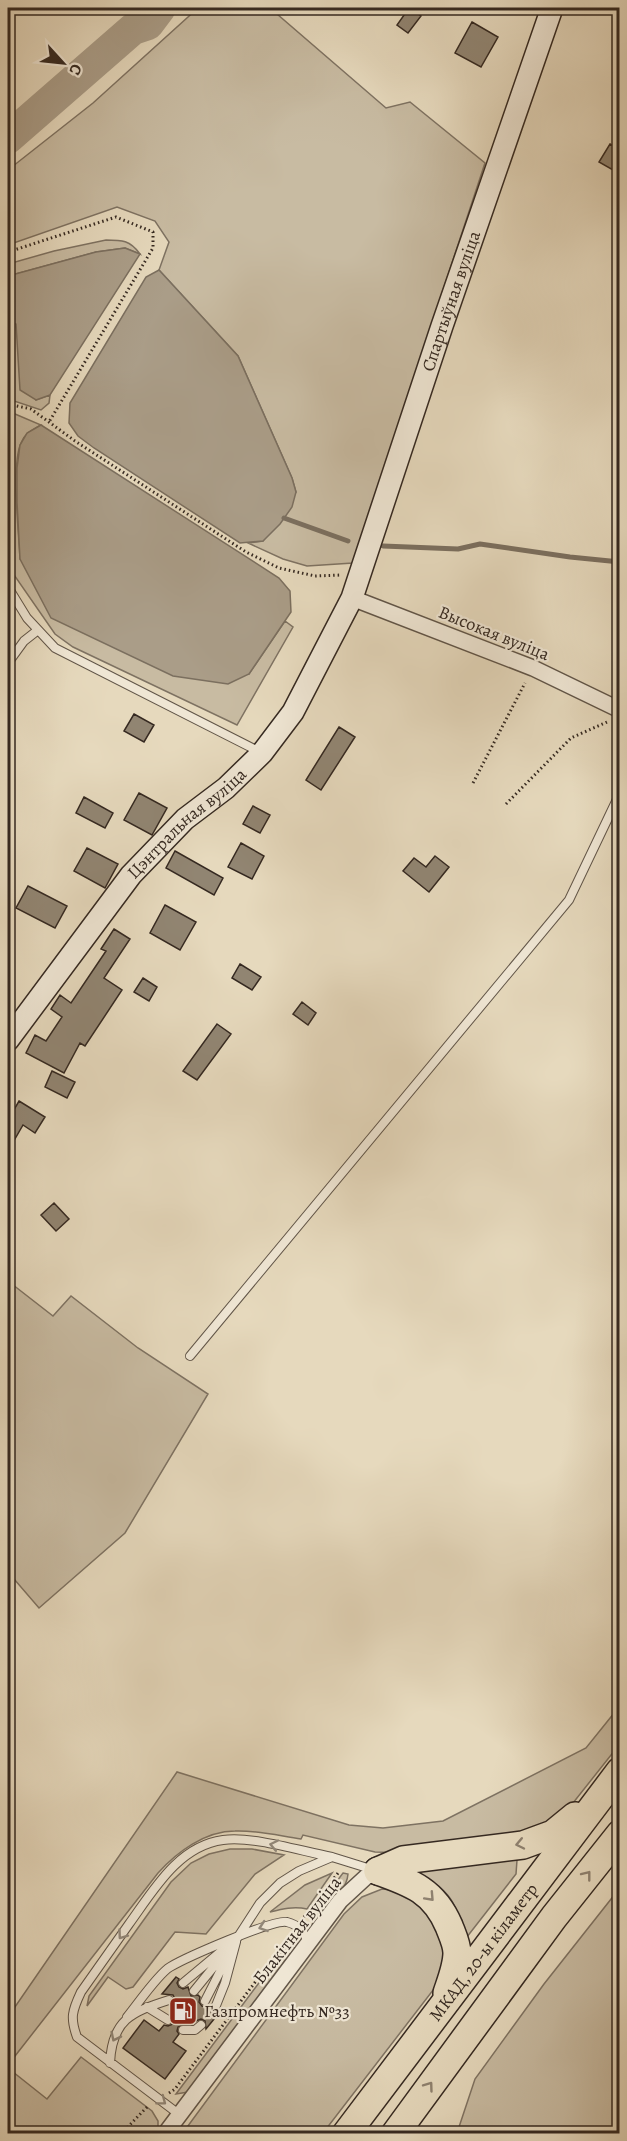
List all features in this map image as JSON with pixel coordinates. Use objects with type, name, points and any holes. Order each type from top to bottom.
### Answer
[{"type":"highway","points":[[378,1871],[403,1860],[522,1845],[554,1834],[612,1781]]},
{"type":"highway","name":"МКАД, 20-ы кіламетр","points":[[346,2133],[612,1781]]},
{"type":"highway","name":"МКАД, 20-ы кіламетр","points":[[395,2133],[554,1917],[620,1833]]},
{"type":"highway","points":[[378,1871],[407,1881],[424,1890],[444,1915],[457,1953],[454,1971],[442,2008]]},
{"type":"street","name":"Спартыўная вуліца","points":[[352,598],[442,326],[552,8]]},
{"type":"street","name":"Высокая вуліца","points":[[352,598],[533,668],[615,715]]},
{"type":"street","name":"Цэнтральная вуліца","points":[[8,1040],[132,875],[185,819],[226,788],[261,753],[293,712],[352,598]]},
{"type":"street","name":"Блакітная вуліца","points":[[165,2133],[340,1902],[366,1877],[378,1871]]},
{"type":"lane","points":[[8,587],[27,618],[56,648],[65,654],[261,753]]},
{"type":"lane","points":[[8,663],[24,641],[38,630]]},
{"type":"lane","points":[[190,1356],[569,900],[620,793]]},
{"type":"lane","points":[[180,2115],[77,2037],[72,2022],[74,2007],[81,1992],[165,1874],[185,1856],[202,1846],[222,1840],[246,1840],[332,1857],[378,1871]]},
{"type":"lane","points":[[205,2001],[238,1937],[260,1903],[280,1882],[332,1857]]},
{"type":"lane","points":[[110,2063],[110,2046],[116,2033],[168,1968],[275,1923],[285,1922],[296,1926],[305,1932],[308,1945]]},
{"type":"lane","points":[[183,1983],[238,1937]]},
{"type":"lane","points":[[194,1991],[238,1937]]},
{"type":"lane","points":[[215,2008],[225,1983],[238,1937]]},
{"type":"lane","points":[[127,2017],[169,2000]]},
{"type":"lane","points":[[147,2007],[168,2020]]},
{"type":"lane","points":[[183,2030],[195,2031],[201,2025]]},
{"type":"path","points":[[8,252],[116,217],[153,232],[153,248],[49,422]]},
{"type":"path","points":[[8,404],[31,409],[246,552],[279,568],[315,576],[359,576]]},
{"type":"path","points":[[473,783],[533,668]]},
{"type":"path","points":[[506,804],[571,738],[615,715]]},
{"type":"path","points":[[309,1911],[338,1873]]},
{"type":"path","points":[[121,2133],[144,2109],[175,2089],[283,1945]]},
{"type":"shaded area","points":[[198,8],[270,8],[386,108],[410,102],[485,163],[353,563],[307,566],[283,559],[248,543],[263,541],[296,492],[292,478],[238,356],[159,270],[169,242],[155,221],[117,207],[8,245],[8,170],[93,103]]},
{"type":"shaded area","points":[[106,240],[125,242],[133,246],[140,254],[125,248],[96,252],[8,276],[8,264]]},
{"type":"shaded area","points":[[125,248],[140,254],[50,395],[36,400],[20,390],[16,324],[8,322],[8,276],[96,252]]},
{"type":"shaded area","points":[[159,270],[238,356],[292,478],[296,492],[292,507],[280,524],[263,541],[240,543],[94,448],[78,436],[69,423],[70,403],[146,277]]},
{"type":"shaded area","points":[[8,322],[16,323],[18,339],[36,400],[50,395],[49,403],[41,410],[8,399]]},
{"type":"shaded area","points":[[8,411],[41,425],[29,432],[21,443],[18,453],[16,483],[20,559],[249,674],[285,621],[293,627],[237,725],[73,647],[55,634],[12,572],[8,559]]},
{"type":"shaded area","points":[[41,425],[279,578],[290,591],[291,612],[249,674],[228,684],[173,676],[51,618],[20,559],[17,502],[20,445],[27,433]]},
{"type":"shaded area","points":[[8,1281],[53,1316],[71,1296],[138,1348],[208,1394],[125,1533],[39,1608],[8,1572]]},
{"type":"shaded area","points":[[619,1707],[619,1745],[561,1815],[530,1833],[407,1853],[375,1852],[303,1835],[301,1839],[243,1831],[224,1832],[192,1844],[158,1873],[8,2065],[8,2017],[177,1772],[349,1825],[383,1828],[443,1821],[586,1748]]},
{"type":"shaded area","points":[[230,1849],[252,1849],[284,1855],[255,1874],[206,1934],[175,1932],[133,1987],[126,1989],[108,1977],[87,2006],[89,1996],[171,1882],[191,1863],[209,1854]]},
{"type":"shaded area","points":[[507,1852],[517,1860],[516,1874],[463,1942],[458,1914],[447,1895],[440,1887],[404,1869]]},
{"type":"shaded area","points":[[332,1873],[307,1909],[293,1908],[270,1912],[305,1885]]},
{"type":"shaded area","points":[[343,1873],[348,1874],[344,1887],[316,1920],[312,1914]]},
{"type":"shaded area","points":[[382,1889],[403,1891],[433,1911],[443,1932],[447,1972],[323,2133],[182,2134],[344,1914],[362,1897]]},
{"type":"shaded area","points":[[619,1889],[619,2133],[457,2133],[475,2079],[544,1984]]},
{"type":"shaded area","points":[[285,1948],[295,1948],[188,2092],[176,2094]]},
{"type":"shaded area","points":[[81,2057],[152,2111],[158,2121],[158,2133],[14,2133],[8,2129],[8,2068],[47,2099]]},
{"type":"building","points":[[409,8],[421,16],[408,33],[397,25]]},
{"type":"building","points":[[472,22],[498,37],[481,67],[455,53]]},
{"type":"building","points":[[610,144],[620,149],[620,174],[599,162]]},
{"type":"building","points":[[134,714],[154,725],[144,742],[124,731]]},
{"type":"building","points":[[339,727],[355,737],[321,790],[306,780]]},
{"type":"building","points":[[139,793],[167,808],[152,835],[124,820]]},
{"type":"building","points":[[84,797],[113,813],[105,828],[76,813]]},
{"type":"building","points":[[253,806],[270,815],[260,833],[243,824]]},
{"type":"building","points":[[241,843],[264,856],[252,879],[228,867]]},
{"type":"building","points":[[87,848],[118,864],[105,888],[74,871]]},
{"type":"building","points":[[175,851],[223,878],[214,895],[166,868]]},
{"type":"building","points":[[435,856],[449,867],[429,892],[403,871],[414,858],[426,867]]},
{"type":"building","points":[[28,886],[67,906],[55,928],[16,908]]},
{"type":"building","points":[[165,905],[196,922],[180,950],[150,933]]},
{"type":"building","points":[[114,929],[130,939],[104,978],[122,990],[85,1046],[80,1043],[64,1073],[26,1053],[35,1035],[46,1041],[62,1017],[51,1009],[60,995],[71,1003],[106,951],[101,949]]},
{"type":"building","points":[[240,964],[261,977],[252,990],[232,978]]},
{"type":"building","points":[[143,978],[157,987],[149,1001],[134,992]]},
{"type":"building","points":[[302,1002],[316,1013],[308,1025],[293,1014]]},
{"type":"building","points":[[217,1024],[231,1034],[197,1080],[183,1071]]},
{"type":"building","points":[[52,1071],[75,1082],[67,1098],[45,1087]]},
{"type":"building","points":[[19,1101],[45,1117],[35,1133],[23,1125],[8,1151],[8,1120]]},
{"type":"building","points":[[54,1203],[69,1219],[56,1231],[41,1215]]},
{"type":"building","points":[[176,1977],[179,1979],[177,1983],[179,1987],[183,1989],[188,1987],[191,1996],[200,1997],[199,2002],[202,2006],[210,2005],[211,2012],[219,2013],[206,2029],[205,2021],[201,2019],[196,2021],[193,2018],[187,2024],[178,2027],[179,2034],[173,2042],[186,2051],[165,2079],[123,2048],[144,2020],[159,2031],[164,2025],[173,2024],[172,2015],[178,2007],[174,2004],[173,1995],[162,1994]]},
{"type":"waterway","points":[[8,138],[133,29],[148,24],[160,8]]},
{"type":"waterway","points":[[284,518],[348,541]]},
{"type":"waterway","points":[[383,546],[458,549],[480,544],[620,562]]},
{"type":"place","name":"Газпромнефть №33","points":[[183,2011]]}]
